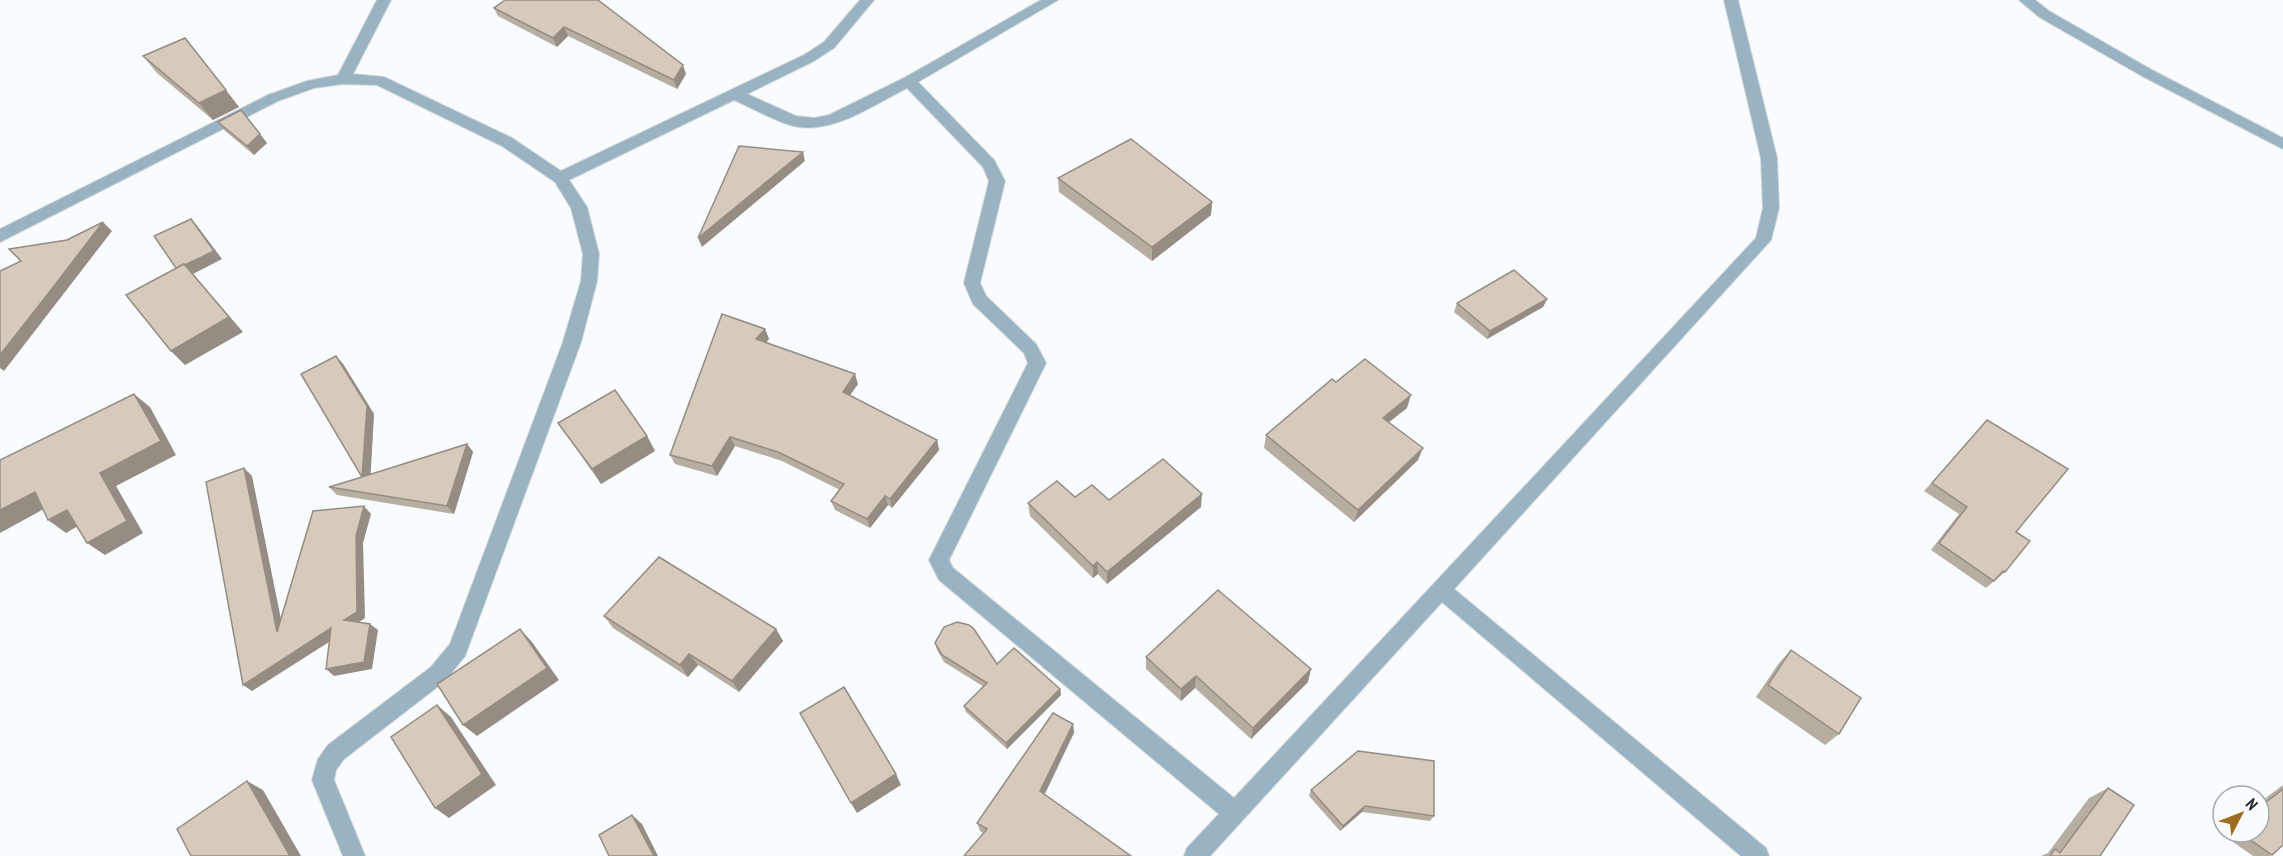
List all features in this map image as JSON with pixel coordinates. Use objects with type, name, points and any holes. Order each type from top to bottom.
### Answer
[{"type":"street","points":[[343,79],[384,0]]},
{"type":"street","points":[[560,178],[809,58],[829,45],[867,0]]},
{"type":"street","points":[[734,94],[793,120],[814,123],[833,119],[909,81],[1051,0]]},
{"type":"street","points":[[1196,856],[1234,812],[1763,240],[1771,208],[1769,158],[1731,0]]},
{"type":"street","points":[[2025,0],[2044,14],[2147,73],[2283,144]]},
{"type":"street","points":[[0,236],[273,98],[312,84],[343,79],[379,80],[507,142],[560,178],[579,207],[591,254],[589,280],[572,342],[458,649],[438,674],[336,752],[326,766],[322,780],[354,856]]},
{"type":"street","points":[[909,81],[989,164],[997,181],[972,283],[979,300],[1029,349],[1037,363],[939,560],[946,574],[1234,812]]},
{"type":"street","points":[[1440,589],[1758,856]]},
{"type":"building","points":[[505,0],[598,0],[683,65],[674,80],[564,27],[553,38],[494,8]]},
{"type":"building","points":[[185,38],[226,90],[199,103],[143,56]]},
{"type":"building","points":[[241,110],[260,134],[247,146],[218,122]]},
{"type":"building","points":[[1131,139],[1212,202],[1152,247],[1058,178]]},
{"type":"building","points":[[739,146],[803,152],[698,238]]},
{"type":"building","points":[[191,219],[214,251],[176,268],[154,236]]},
{"type":"building","points":[[103,222],[0,355],[0,271],[21,261],[9,249],[67,240]]},
{"type":"building","points":[[184,264],[229,317],[171,351],[126,295]]},
{"type":"building","points":[[1514,270],[1547,299],[1490,331],[1457,303]]},
{"type":"building","points":[[722,314],[765,329],[756,339],[855,374],[843,392],[937,440],[890,499],[885,496],[867,519],[831,501],[844,484],[778,452],[730,437],[712,466],[670,455]]},
{"type":"building","points":[[336,356],[367,406],[362,477],[301,374]]},
{"type":"building","points":[[1365,359],[1411,395],[1383,418],[1423,448],[1358,510],[1266,435],[1332,379],[1336,382]]},
{"type":"building","points":[[615,390],[647,436],[592,469],[558,423]]},
{"type":"building","points":[[134,394],[161,441],[100,473],[127,521],[87,543],[67,510],[48,520],[35,492],[0,510],[0,460]]},
{"type":"building","points":[[1987,420],[2068,469],[2016,532],[2030,541],[2005,572],[2003,571],[1994,581],[1939,543],[1967,507],[1932,483]]},
{"type":"building","points":[[467,444],[447,506],[329,487]]},
{"type":"building","points":[[1163,459],[1202,494],[1107,572],[1097,562],[1093,566],[1028,503],[1057,481],[1075,497],[1092,485],[1109,500]]},
{"type":"building","points":[[244,468],[277,632],[313,511],[364,506],[356,536],[357,612],[344,620],[370,624],[364,662],[326,669],[331,628],[243,685],[206,482]]},
{"type":"building","points":[[659,557],[776,629],[732,681],[689,654],[680,665],[604,616]]},
{"type":"building","points":[[1218,590],[1311,669],[1253,728],[1196,676],[1181,689],[1146,657]]},
{"type":"building","points":[[957,622],[974,629],[997,664],[1014,648],[1060,689],[1006,743],[964,706],[987,683],[942,655],[935,643],[944,627]]},
{"type":"building","points":[[520,629],[547,668],[463,725],[437,684]]},
{"type":"building","points":[[1791,650],[1861,698],[1839,734],[1768,685]]},
{"type":"building","points":[[844,687],[896,774],[851,803],[800,713]]},
{"type":"building","points":[[437,705],[482,774],[435,808],[391,737]]},
{"type":"building","points":[[1053,713],[1073,724],[1040,791],[1131,856],[964,856],[987,829],[977,823]]},
{"type":"building","points":[[1358,751],[1434,761],[1434,816],[1365,806],[1343,826],[1311,790]]},
{"type":"building","points":[[247,781],[290,856],[191,856],[177,829]]},
{"type":"building","points":[[2108,788],[2134,805],[2100,856],[2050,856],[2055,849],[2060,853]]},
{"type":"building","points":[[2283,789],[2283,845],[2272,855],[2256,844],[2271,844],[2271,798]]},
{"type":"building","points":[[632,815],[654,856],[609,856],[599,835]]}]
